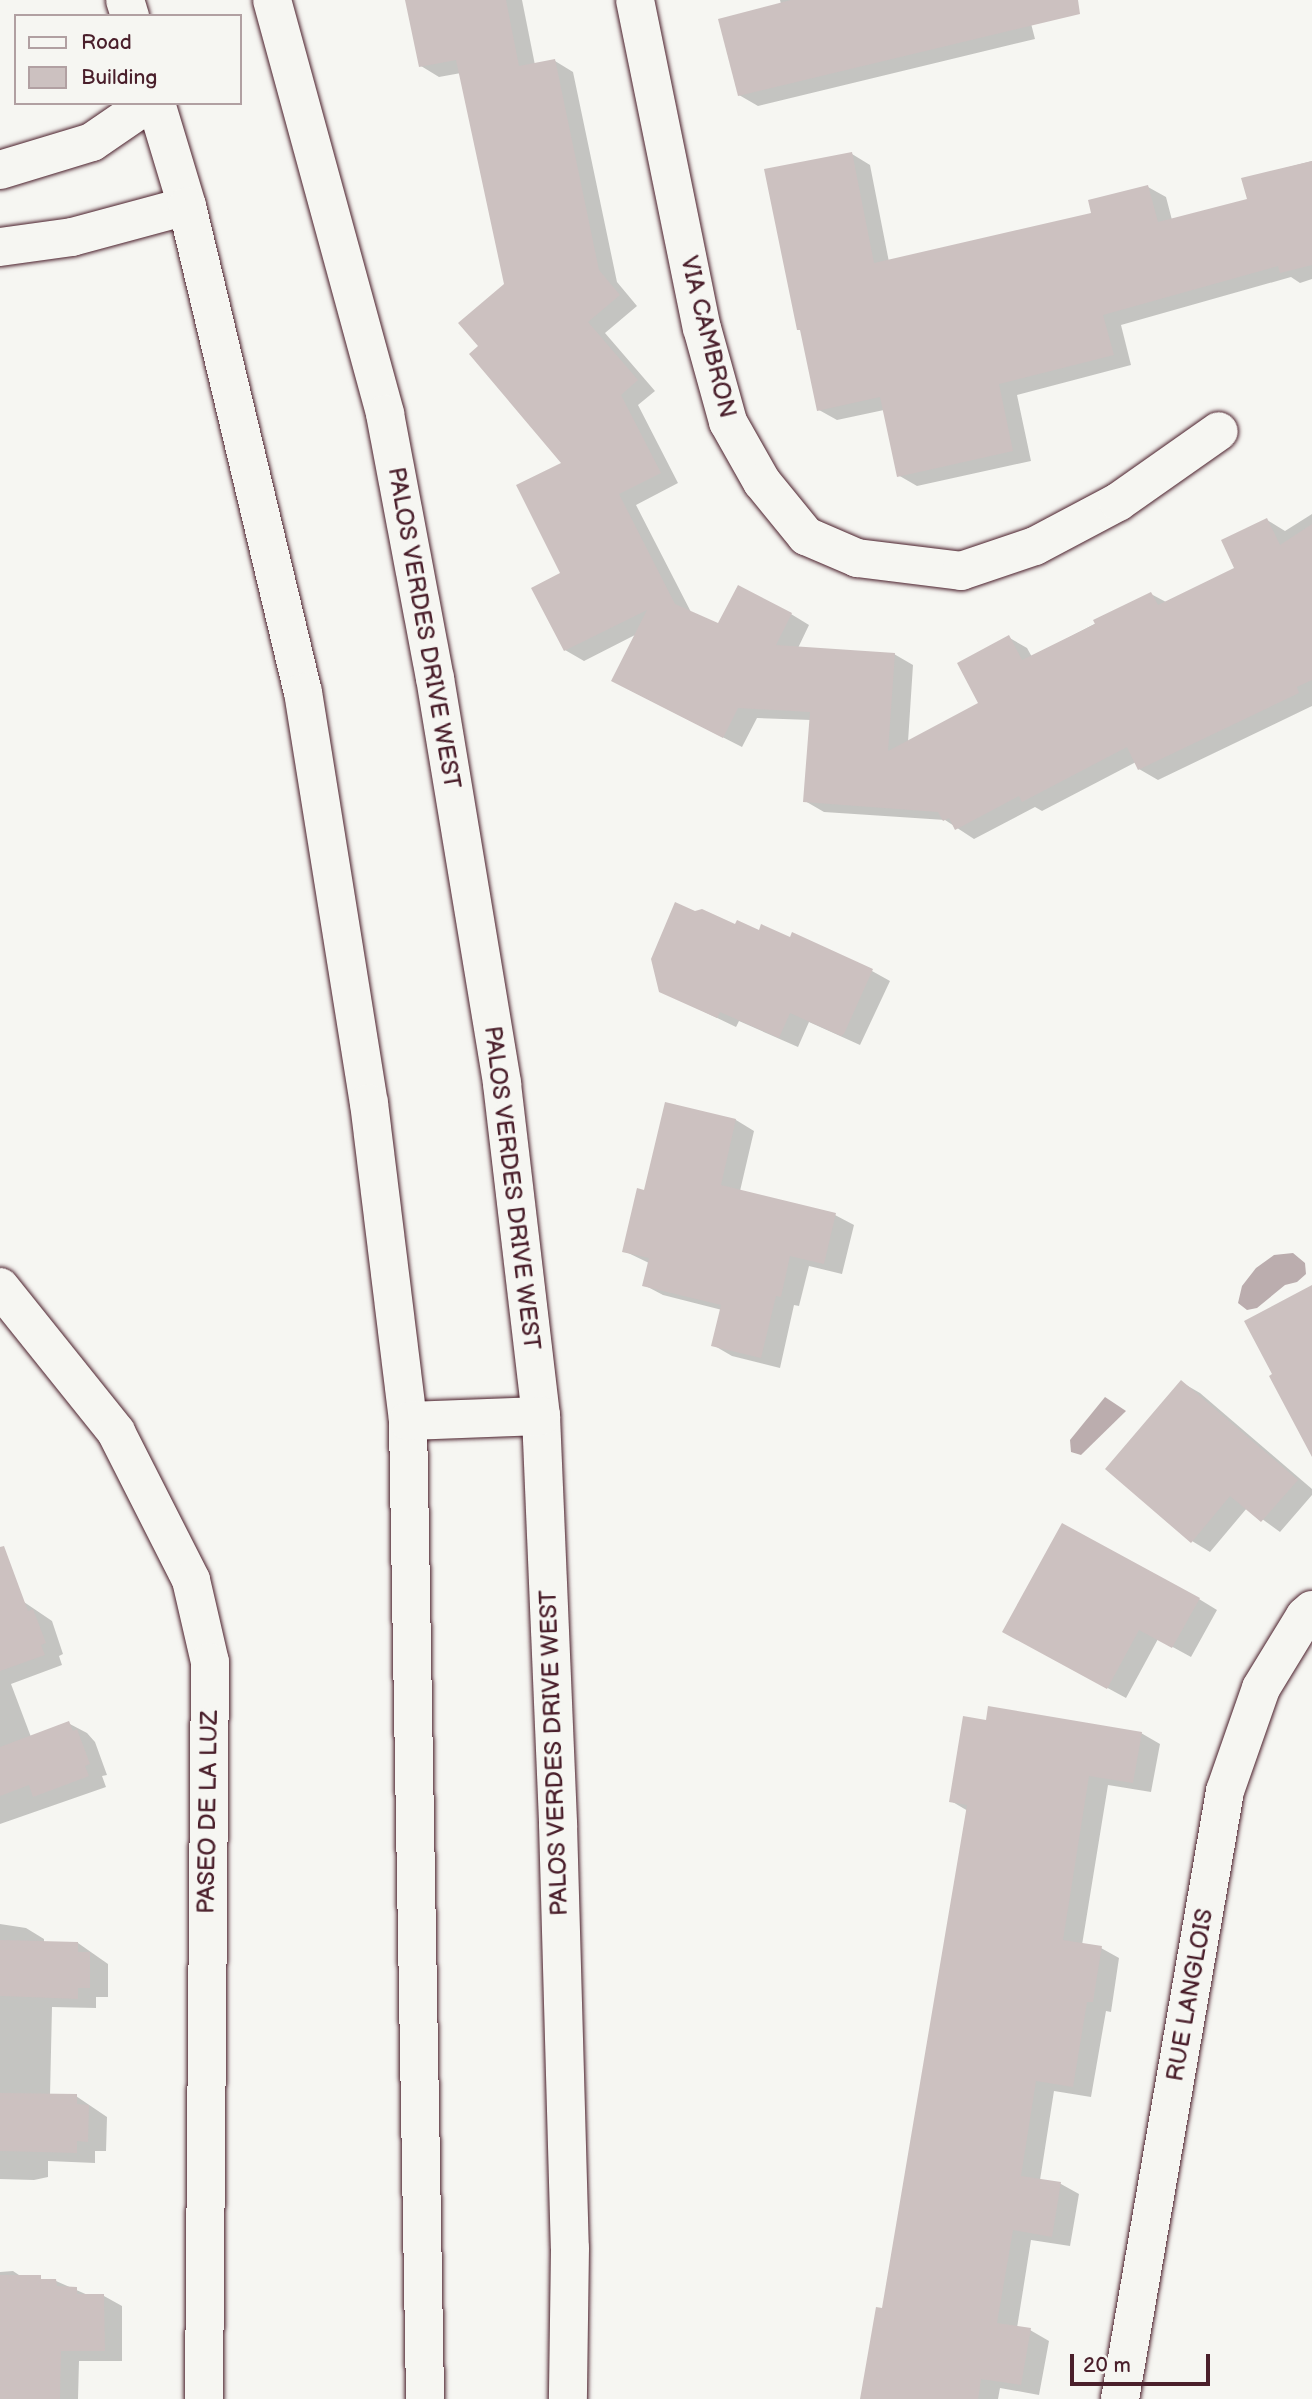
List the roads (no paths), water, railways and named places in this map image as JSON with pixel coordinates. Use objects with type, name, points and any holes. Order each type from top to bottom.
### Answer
[{"type":"main road","name":"PALOS VERDES DRIVE WEST","points":[[272,0],[385,414],[435,678],[502,1084],[541,1416],[558,1824],[569,2207],[568,2399]]},
{"type":"main road","name":"VIA CAMBRON","points":[[635,0],[702,328],[728,422],[762,482],[806,536],[857,558],[961,571],[1035,546],[1106,508],[1219,431]]},
{"type":"main road","points":[[0,170],[92,142],[146,105]]},
{"type":"main road","points":[[157,105],[187,206],[303,692],[369,1103],[408,1421],[425,2399]]},
{"type":"main road","points":[[0,247],[72,237],[187,206]]},
{"type":"main road","name":"PASEO DE LA LUZ","points":[[0,1287],[116,1432],[191,1580],[210,1662],[204,2399]]},
{"type":"main road","points":[[408,1421],[541,1416]]},
{"type":"main road","name":"RUE LANGLOIS","points":[[1120,2399],[1225,1791],[1261,1688],[1305,1616],[1312,1610]]}]
